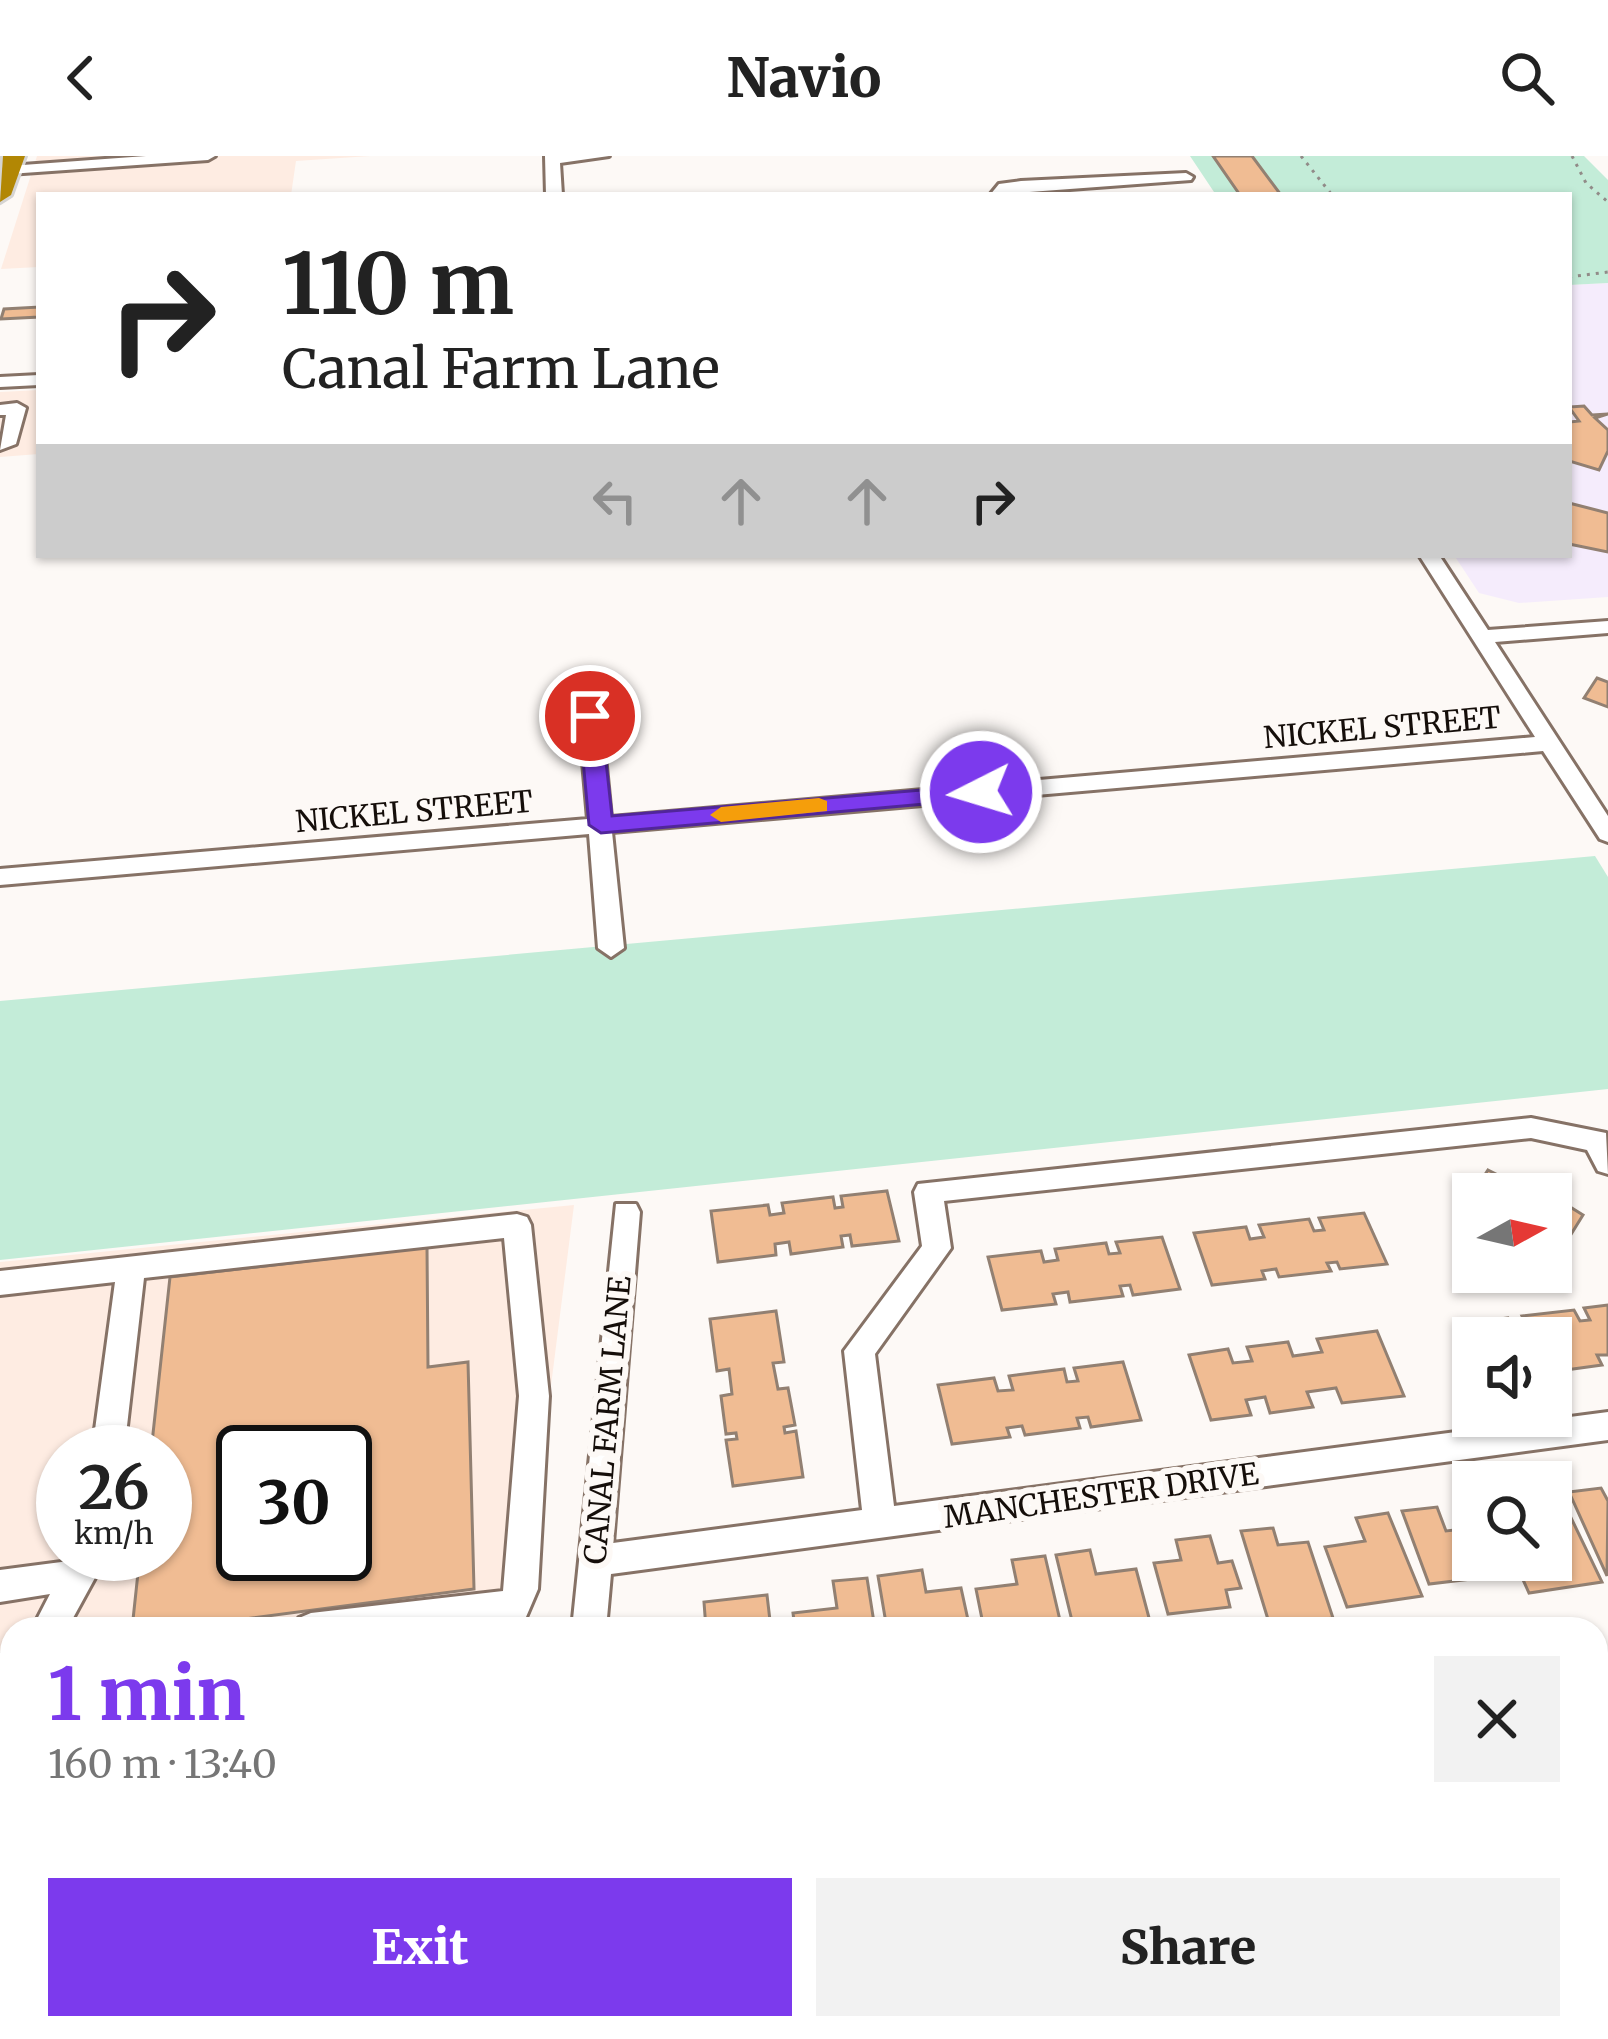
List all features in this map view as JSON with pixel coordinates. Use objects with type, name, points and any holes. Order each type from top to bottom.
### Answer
[{"type":"highway","points":[[0,195],[11,163]]},
{"type":"street","points":[[11,163],[208,156]]},
{"type":"street","points":[[554,192],[552,158],[602,156]]},
{"type":"street","points":[[1173,156],[1196,192]]},
{"type":"street","points":[[1000,192],[1004,187],[1022,185],[1186,177]]},
{"type":"street","points":[[1,386],[36,380]]},
{"type":"street","points":[[0,410],[17,408],[8,443],[0,444]]},
{"type":"street","points":[[1431,558],[1608,834]]},
{"type":"street","points":[[1482,638],[1608,627]]},
{"type":"street","points":[[590,716],[611,948]]},
{"type":"street","name":"NICKEL STREET","points":[[0,877],[1550,742]]},
{"type":"street","points":[[880,1525],[859,1351],[937,1248],[928,1192],[1531,1128],[1605,1145]]},
{"type":"street","name":"CANAL FARM LANE","points":[[590,1617],[626,1212]]},
{"type":"street","points":[[0,1283],[518,1225],[534,1396],[521,1589],[510,1617]]},
{"type":"street","points":[[111,1425],[131,1268]]},
{"type":"street","name":"MANCHESTER DRIVE","points":[[594,1561],[1608,1426]]},
{"type":"street","points":[[0,1586],[36,1577]]},
{"type":"street","points":[[56,1617],[76,1581]]},
{"type":"path","points":[[1301,156],[1330,192]]},
{"type":"path","points":[[1572,156],[1586,184],[1608,202]]},
{"type":"path","points":[[1572,277],[1608,272]]},
{"type":"shaded area","points":[[37,156],[370,156],[296,161],[291,192],[36,192],[36,267],[1,269]]},
{"type":"shaded area","points":[[1608,283],[1608,597],[1519,603],[1479,593],[1456,558],[1572,558],[1572,285]]},
{"type":"shaded area","points":[[36,390],[36,454],[0,457],[0,392]]},
{"type":"shaded area","points":[[574,1205],[522,1617],[0,1617],[0,1262]]},
{"type":"green space","points":[[1190,156],[1584,156],[1608,180],[1608,283],[1572,285],[1572,192],[1214,192]]},
{"type":"green space","points":[[1595,856],[1608,877],[1608,1089],[0,1260],[0,1001]]},
{"type":"building","points":[[1213,156],[1252,156],[1279,192],[1238,192]]},
{"type":"building","points":[[36,307],[36,317],[1,319],[4,309]]},
{"type":"building","points":[[1584,406],[1592,415],[1608,414],[1595,418],[1608,430],[1608,451],[1599,470],[1572,462],[1572,422],[1579,421],[1572,407]]},
{"type":"building","points":[[1572,504],[1608,513],[1608,552],[1572,545]]},
{"type":"building","points":[[1597,678],[1608,682],[1608,707],[1584,698]]},
{"type":"building","points":[[887,1191],[899,1241],[852,1246],[850,1235],[841,1236],[843,1247],[791,1254],[789,1242],[775,1244],[776,1255],[718,1262],[711,1211],[768,1205],[770,1215],[784,1213],[782,1203],[833,1197],[835,1208],[843,1207],[841,1196]]},
{"type":"building","points":[[1572,1208],[1583,1215],[1572,1233]]},
{"type":"building","points":[[1364,1213],[1387,1264],[1340,1269],[1337,1262],[1327,1263],[1331,1271],[1279,1277],[1276,1269],[1262,1271],[1265,1279],[1212,1285],[1194,1233],[1246,1227],[1250,1239],[1264,1237],[1259,1225],[1309,1219],[1314,1231],[1324,1230],[1319,1218]]},
{"type":"building","points":[[1162,1237],[1180,1289],[1133,1295],[1130,1285],[1120,1286],[1123,1296],[1070,1302],[1068,1292],[1053,1294],[1056,1304],[1002,1310],[988,1257],[1041,1251],[1044,1262],[1058,1260],[1055,1249],[1106,1243],[1109,1254],[1120,1253],[1116,1242]]},
{"type":"building","points":[[427,1247],[428,1367],[468,1362],[474,1589],[260,1617],[133,1617],[137,1581],[192,1581],[192,1425],[154,1425],[170,1277]]},
{"type":"building","points":[[1608,1305],[1608,1355],[1597,1355],[1602,1365],[1572,1369],[1572,1317],[1522,1316],[1574,1310],[1580,1321],[1590,1320],[1584,1308]]},
{"type":"building","points":[[776,1311],[784,1362],[773,1363],[778,1389],[788,1388],[795,1425],[784,1427],[785,1433],[796,1431],[803,1477],[733,1486],[726,1440],[737,1439],[736,1433],[726,1434],[721,1396],[732,1394],[729,1369],[717,1371],[710,1319]]},
{"type":"building","points":[[1377,1331],[1404,1396],[1342,1403],[1336,1388],[1307,1392],[1313,1407],[1270,1413],[1265,1397],[1246,1400],[1251,1415],[1211,1420],[1189,1355],[1228,1349],[1233,1363],[1252,1361],[1247,1347],[1288,1342],[1293,1356],[1322,1352],[1317,1339]]},
{"type":"building","points":[[1123,1362],[1141,1420],[1091,1427],[1088,1417],[1077,1418],[1080,1428],[1025,1435],[1022,1426],[1007,1428],[1010,1437],[952,1444],[938,1385],[994,1378],[998,1391],[1013,1390],[1009,1376],[1064,1369],[1067,1382],[1078,1381],[1074,1368]]},
{"type":"building","points":[[1601,1488],[1608,1501],[1607,1576],[1572,1499],[1572,1492]]},
{"type":"building","points":[[1437,1507],[1446,1531],[1452,1530],[1454,1581],[1429,1584],[1402,1511]]},
{"type":"building","points":[[1388,1513],[1422,1596],[1347,1607],[1325,1547],[1365,1541],[1356,1518]]},
{"type":"building","points":[[1572,1520],[1602,1582],[1529,1593],[1524,1581],[1572,1581]]},
{"type":"building","points":[[1273,1528],[1278,1545],[1308,1542],[1333,1617],[1267,1617],[1241,1531]]},
{"type":"building","points":[[1210,1536],[1218,1563],[1232,1561],[1241,1588],[1226,1590],[1230,1607],[1168,1614],[1154,1563],[1181,1560],[1176,1540]]},
{"type":"building","points":[[1090,1550],[1096,1574],[1136,1569],[1149,1617],[1071,1617],[1056,1555]]},
{"type":"building","points":[[1045,1556],[1059,1617],[982,1617],[976,1589],[1017,1584],[1012,1560]]},
{"type":"building","points":[[922,1570],[926,1592],[961,1588],[967,1617],[885,1617],[878,1576]]},
{"type":"building","points":[[867,1578],[873,1617],[794,1617],[793,1613],[837,1608],[833,1581]]},
{"type":"building","points":[[767,1595],[770,1617],[705,1617],[704,1602]]},
{"type":"slow traffic","points":[[721,815],[819,806]]},
{"type":"route","points":[[590,716],[601,825],[981,792]]}]
